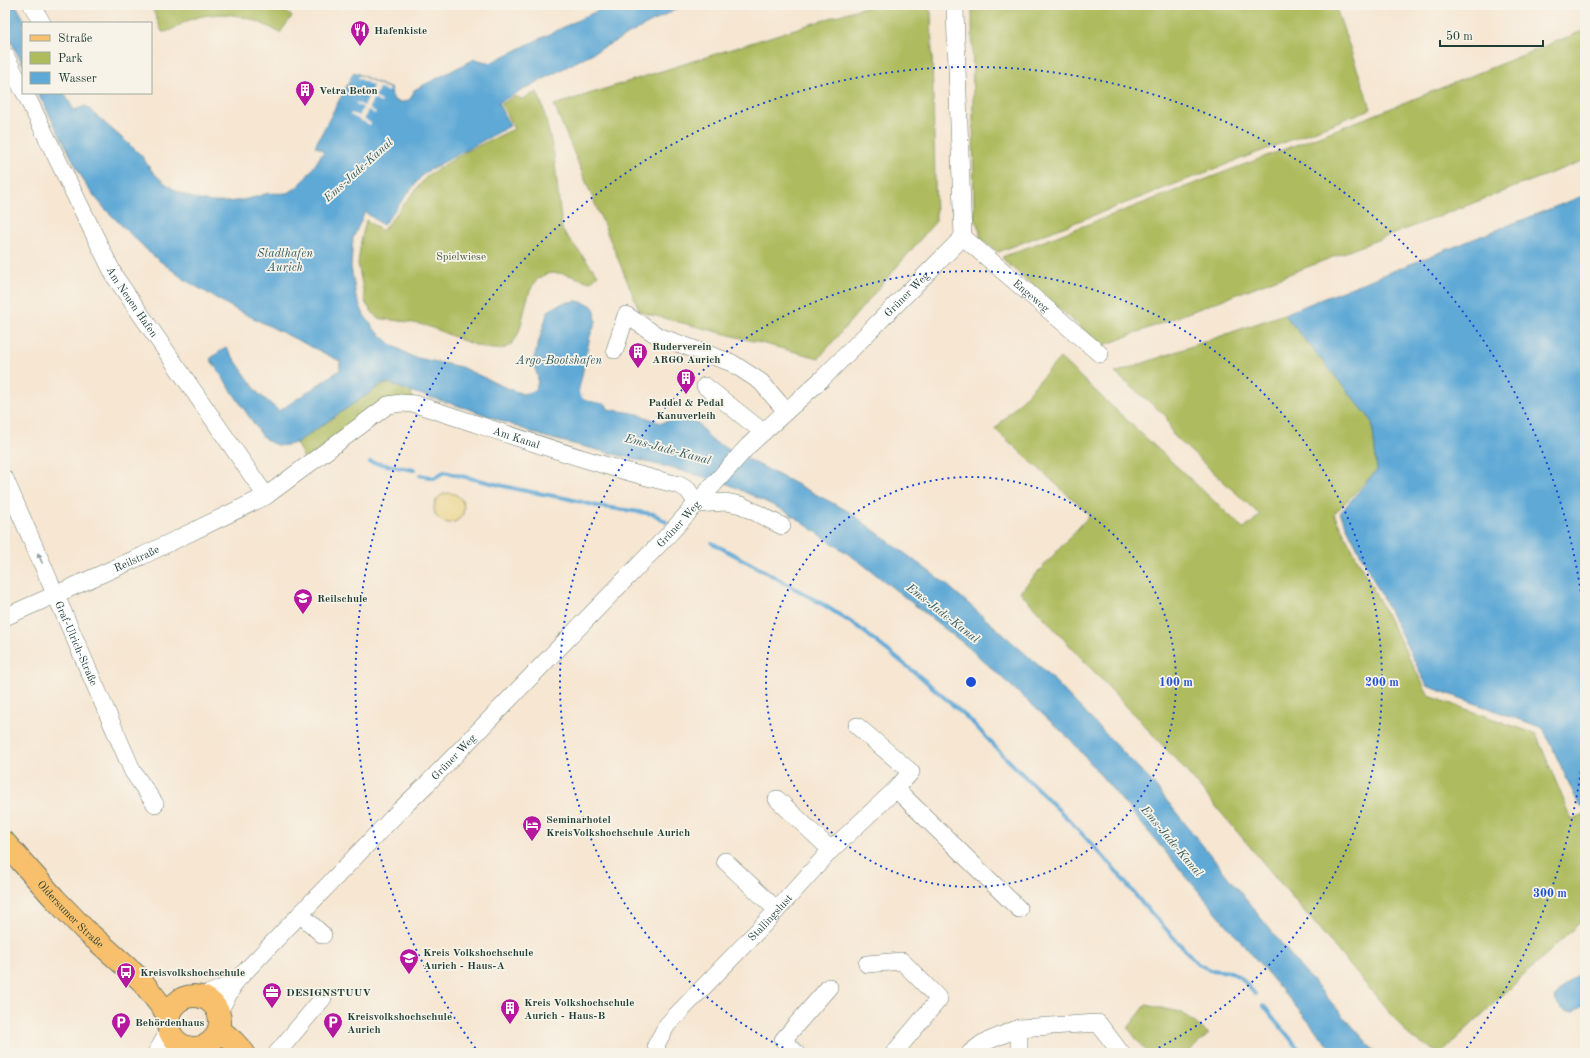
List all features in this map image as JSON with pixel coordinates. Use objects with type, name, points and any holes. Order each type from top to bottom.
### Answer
[{"type":"main road","name":"Oldersumer Straße","points":[[5,843],[84,929],[141,980],[169,1023],[176,1041],[202,1037],[233,1041],[244,1053]]},
{"type":"main road","name":"Oldersumer Straße","points":[[141,980],[192,998],[208,1000],[214,1006],[202,1037]]},
{"type":"main road","points":[[169,1023],[177,1003],[192,998]]},
{"type":"main road","name":"Oldersumer Straße","points":[[202,1037],[229,1053]]},
{"type":"street","points":[[32,5],[41,22]]},
{"type":"street","points":[[956,5],[963,237]]},
{"type":"street","points":[[5,55],[22,88]]},
{"type":"street","name":"Am Neuen Hafen","points":[[25,94],[115,277],[266,496]]},
{"type":"street","name":"Engeweg","points":[[963,237],[1100,354]]},
{"type":"street","name":"Grüner Weg","points":[[202,1037],[236,981],[697,504],[748,446],[823,378],[963,237]]},
{"type":"street","points":[[615,350],[626,315],[658,336],[712,354],[732,363],[761,382],[786,411]]},
{"type":"street","points":[[706,386],[763,432]]},
{"type":"street","name":"Am Kanal","points":[[266,496],[388,405],[400,403],[415,404],[617,469],[679,486],[688,490],[697,504]]},
{"type":"street","name":"Graf-Ulrich-Straße","points":[[5,479],[133,772],[155,804]]},
{"type":"street","name":"Reilstraße","points":[[5,617],[142,556],[266,496]]},
{"type":"street","points":[[697,504],[726,502],[741,505],[782,526]]},
{"type":"street","name":"Stallingslust","points":[[658,1053],[656,1045],[667,1025],[777,910],[831,850],[896,789],[911,772],[857,726]]},
{"type":"street","points":[[896,789],[1019,910]]},
{"type":"street","points":[[777,799],[831,850]]},
{"type":"street","points":[[725,861],[777,910]]},
{"type":"street","points":[[300,914],[323,935]]},
{"type":"street","points":[[867,964],[902,961],[939,999],[894,1053]]},
{"type":"street","name":"Grüner Weg","points":[[192,998],[220,989],[236,981]]},
{"type":"street","points":[[796,1053],[783,1040],[829,987]]},
{"type":"street","points":[[277,1053],[323,998]]},
{"type":"street","points":[[156,1053],[169,1023]]},
{"type":"street","points":[[970,1053],[982,1043],[1019,1028],[1098,1023],[1121,1053]]},
{"type":"street","points":[[1019,1028],[1020,1053]]},
{"type":"green space","points":[[151,5],[275,5],[292,16],[280,33],[248,18],[225,14],[201,16],[189,20],[169,31],[162,32]]},
{"type":"green space","points":[[871,5],[926,5],[931,12],[936,221],[819,358],[640,312],[554,105]]},
{"type":"green space","points":[[972,5],[1335,5],[1371,109],[998,252],[980,239],[980,231],[974,217]]},
{"type":"green space","points":[[1585,30],[1585,160],[1102,346],[1002,257],[1374,115]]},
{"type":"green space","name":"Spielwiese","points":[[537,92],[543,107],[554,154],[562,230],[598,275],[590,282],[570,275],[558,273],[544,275],[535,282],[529,293],[519,332],[514,342],[505,348],[485,348],[428,326],[377,318],[366,304],[358,264],[366,220],[382,231],[428,175],[467,151],[514,129],[501,104],[515,96],[522,99]]},
{"type":"green space","points":[[1284,314],[1372,421],[1377,470],[1334,514],[1429,696],[1536,734],[1572,820],[1585,815],[1585,918],[1441,1053],[1412,1039],[1180,764],[1020,592],[1090,515],[995,429],[1060,358],[1244,529],[1260,515],[1173,435],[1166,416],[1115,373]]},
{"type":"green space","points":[[389,383],[409,390],[415,401],[398,400],[305,460],[296,443],[381,385]]},
{"type":"green space","points":[[1146,1005],[1181,1012],[1209,1034],[1187,1053],[1147,1053],[1128,1028]]},
{"type":"sand","points":[[449,493],[460,497],[464,508],[460,519],[449,523],[438,519],[434,508],[438,497]]},
{"type":"water","points":[[5,5],[16,5],[25,22],[22,22],[22,63],[5,30]]},
{"type":"water","points":[[609,5],[684,5],[498,103],[510,126],[424,173],[383,225],[365,212],[353,238],[351,267],[356,296],[364,315],[375,330],[392,345],[413,357],[461,367],[523,394],[534,391],[537,386],[538,378],[533,361],[548,311],[563,303],[577,301],[591,305],[595,310],[596,322],[590,336],[579,391],[585,400],[606,404],[608,409],[638,414],[661,423],[680,418],[698,423],[711,440],[848,511],[946,584],[1045,671],[1151,781],[1301,968],[1376,1053],[1335,1053],[1071,740],[968,647],[860,562],[787,512],[728,484],[691,473],[545,437],[472,410],[403,389],[389,383],[381,385],[296,443],[278,445],[271,443],[263,437],[210,359],[226,347],[258,393],[279,411],[340,370],[340,361],[235,309],[185,280],[152,255],[105,209],[87,187],[39,94],[65,94],[74,110],[86,106],[141,155],[153,172],[177,191],[204,201],[232,202],[268,194],[286,193],[292,191],[303,181],[324,151],[315,146],[354,72],[391,89],[392,96],[395,101],[405,102],[412,97],[414,90],[475,59],[490,63]]},
{"type":"water","points":[[1585,195],[1585,805],[1580,807],[1543,728],[1427,686],[1340,513],[1377,470],[1372,421],[1284,314]]},
{"type":"water","points":[[1585,969],[1585,1004],[1574,1011],[1564,1010],[1557,1004],[1555,998],[1563,986]]},
{"type":"pier","points":[[359,75],[389,89],[388,92],[379,88],[375,97],[382,101],[381,103],[373,99],[369,108],[376,112],[375,114],[368,110],[364,119],[371,123],[370,125],[350,115],[351,113],[359,116],[363,108],[356,104],[356,102],[364,106],[368,97],[361,93],[362,91],[369,94],[373,86],[358,78]]},
{"type":"pier","points":[[593,330],[594,332],[586,362],[587,365],[581,391],[582,395],[586,398],[606,402],[606,404],[585,400],[580,396],[579,391],[585,365],[584,362]]},
{"type":"waterway","points":[[370,462],[414,470]]},
{"type":"waterway","points":[[420,475],[434,478],[444,472],[597,506],[654,514],[666,522]]},
{"type":"waterway","points":[[712,543],[824,605],[858,627],[923,679],[971,721],[1069,820],[1112,866],[1142,903],[1198,964],[1211,970],[1231,972],[1241,978],[1255,994]]},
{"type":"waterway","points":[[1263,1005],[1302,1053]]},
{"type":"place","name":"Hafenkiste","points":[[360,47]]},
{"type":"place","name":"Vetra Beton","points":[[305,107]]},
{"type":"place","name":"Ruderverein ARGO Aurich","points":[[638,369]]},
{"type":"place","name":"Paddel & Pedal Kanuverleih","points":[[686,395]]},
{"type":"place","name":"Reilschule","points":[[303,615]]},
{"type":"place","name":"Seminarhotel KreisVolkshochschule Aurich","points":[[532,842]]},
{"type":"place","name":"Kreis Volkshochschule Aurich - Haus-A","points":[[409,975]]},
{"type":"place","name":"Kreisvolkshochschule","points":[[126,989]]},
{"type":"place","name":"DESIGNSTUUV","points":[[272,1009]]},
{"type":"place","name":"Kreis Volkshochschule Aurich - Haus-B","points":[[510,1025]]},
{"type":"place","name":"Behördenhaus","points":[[121,1039]]},
{"type":"place","name":"Kreisvolkshochschule Aurich","points":[[333,1039]]},
{"type":"water label","name":"Ems-Jade-Kanal","points":[[358,170]]},
{"type":"water label","name":"Stadthafen Aurich","points":[[285,260]]},
{"type":"water label","name":"Argo-Bootshafen","points":[[559,360]]},
{"type":"water label","name":"Ems-Jade-Kanal","points":[[668,449]]},
{"type":"water label","name":"Ems-Jade-Kanal","points":[[943,613]]},
{"type":"water label","name":"Ems-Jade-Kanal","points":[[1172,841]]}]
